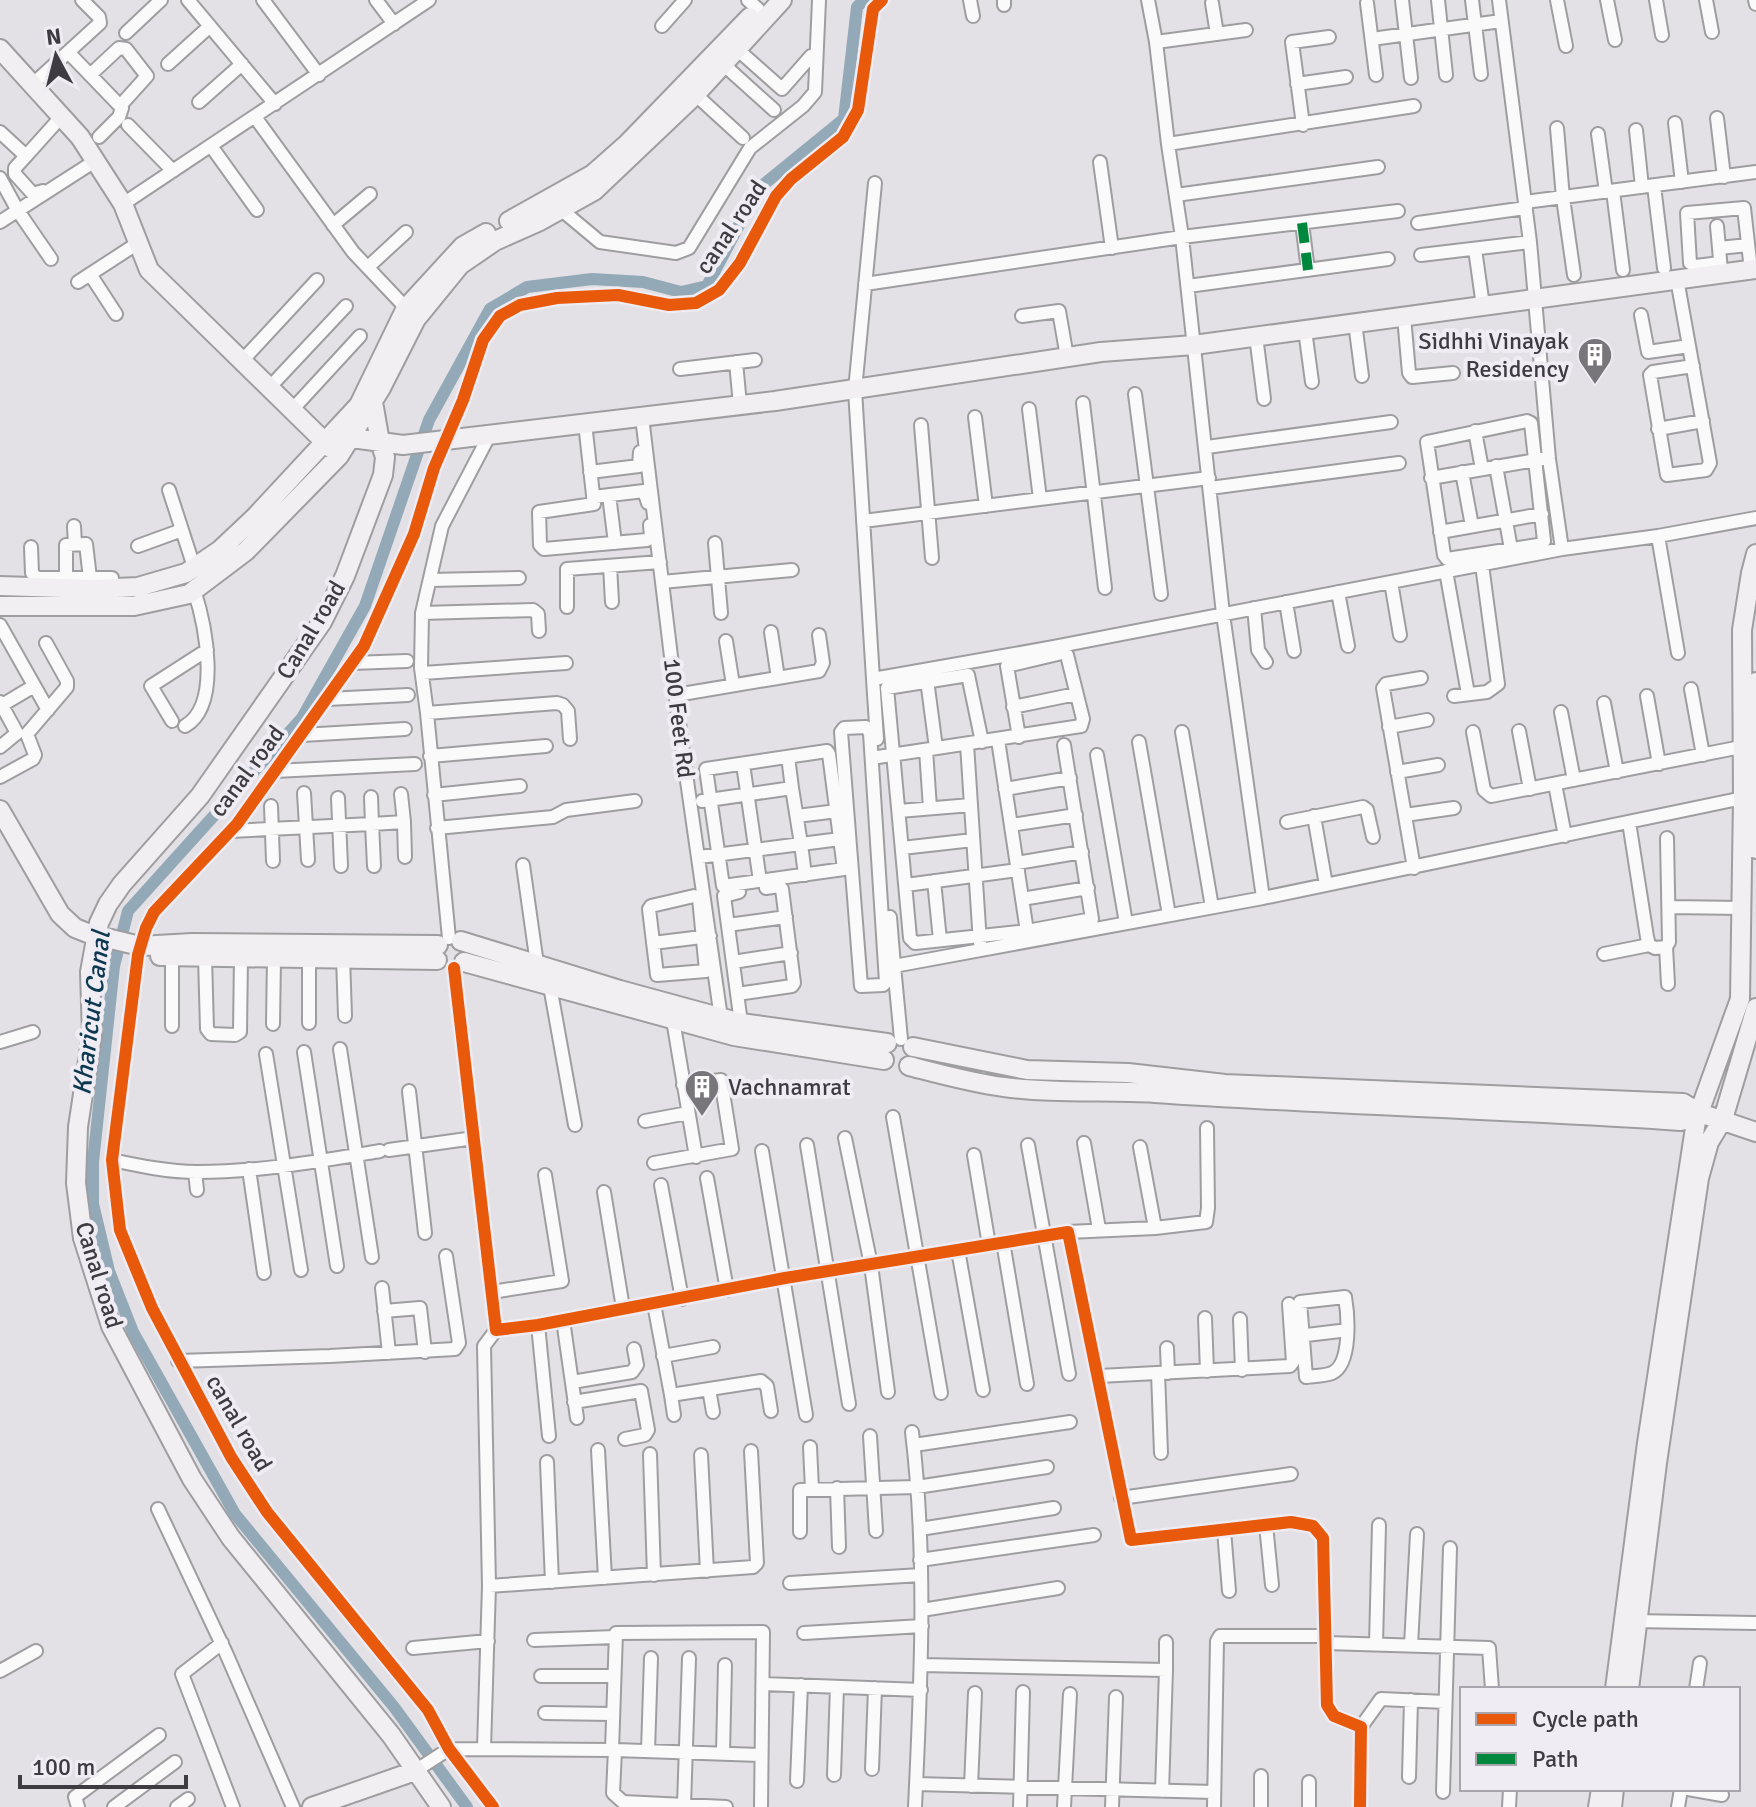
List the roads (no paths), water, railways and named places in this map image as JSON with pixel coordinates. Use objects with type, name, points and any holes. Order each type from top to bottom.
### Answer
[{"type":"street","points":[[32,85],[100,23],[99,17],[82,0]]},
{"type":"street","points":[[126,33],[161,0]]},
{"type":"street","points":[[263,0],[319,75]]},
{"type":"street","points":[[376,0],[394,24]]},
{"type":"street","points":[[662,26],[685,0]]},
{"type":"street","points":[[345,433],[406,308],[463,246],[594,191],[696,95],[782,0]]},
{"type":"street","name":"Canal road","points":[[555,205],[600,242],[676,253],[689,248],[750,148],[803,106],[815,92],[819,0]]},
{"type":"street","name":"canal road","points":[[493,1807],[448,1745],[428,1710],[267,1512],[231,1457],[152,1308],[120,1230],[112,1160],[139,950],[154,912],[231,831],[364,646],[409,546],[444,440],[483,340],[500,316],[520,305],[590,295],[618,295],[669,305],[696,303],[719,290],[740,263],[776,196],[791,179],[843,137],[858,110],[873,9],[882,0]]},
{"type":"street","points":[[970,0],[973,16]]},
{"type":"street","points":[[1148,0],[1182,237],[1223,614],[1263,898]]},
{"type":"street","points":[[1402,0],[1411,78]]},
{"type":"street","points":[[1438,0],[1446,75]]},
{"type":"street","points":[[1472,0],[1481,74]]},
{"type":"street","points":[[1501,0],[1501,21],[1536,299],[1549,459],[1562,549]]},
{"type":"street","points":[[1557,0],[1566,46]]},
{"type":"street","points":[[1607,0],[1615,40]]},
{"type":"street","points":[[1656,0],[1662,35]]},
{"type":"street","points":[[1706,0],[1712,32]]},
{"type":"street","points":[[190,1],[275,104]]},
{"type":"street","points":[[123,204],[319,75],[423,2]]},
{"type":"street","points":[[0,606],[134,606],[189,594],[246,551],[373,402],[416,319],[460,265],[555,205],[593,174],[627,144],[758,3]]},
{"type":"street","points":[[1212,3],[1217,34]]},
{"type":"street","points":[[1367,3],[1376,75]]},
{"type":"street","points":[[1372,39],[1501,21]]},
{"type":"street","points":[[168,64],[210,26]]},
{"type":"street","points":[[1156,42],[1246,30]]},
{"type":"street","points":[[1303,125],[1292,42],[1329,37]]},
{"type":"street","points":[[90,75],[119,48],[126,49],[147,76],[120,106]]},
{"type":"street","points":[[0,49],[80,137],[123,204],[149,270],[332,450]]},
{"type":"street","points":[[737,49],[782,89],[811,56]]},
{"type":"street","points":[[68,52],[120,106],[122,112],[119,117],[99,137]]},
{"type":"street","points":[[199,102],[242,64]]},
{"type":"street","points":[[723,64],[774,110]]},
{"type":"street","points":[[1297,84],[1346,77]]},
{"type":"street","points":[[696,95],[743,138]]},
{"type":"street","points":[[1168,144],[1414,106]]},
{"type":"street","points":[[54,183],[33,194],[15,174],[15,168],[61,117]]},
{"type":"street","points":[[255,117],[333,225],[406,308]]},
{"type":"street","points":[[1717,118],[1724,177]]},
{"type":"street","points":[[1675,123],[1682,182]]},
{"type":"street","points":[[128,125],[173,171]]},
{"type":"street","points":[[1557,128],[1574,275]]},
{"type":"street","points":[[1636,130],[1689,346],[1693,366],[1703,421],[1710,463],[1706,470],[1667,475],[1651,373],[1693,366]]},
{"type":"street","points":[[0,132],[26,156]]},
{"type":"street","points":[[1598,134],[1623,270]]},
{"type":"street","points":[[211,146],[257,210]]},
{"type":"street","points":[[0,222],[95,161]]},
{"type":"street","points":[[1100,162],[1112,248]]},
{"type":"street","points":[[1176,195],[1378,167]]},
{"type":"street","points":[[1418,223],[1609,191],[1756,172]]},
{"type":"street","points":[[0,178],[51,259]]},
{"type":"street","points":[[875,183],[855,390],[878,757],[876,778]]},
{"type":"street","points":[[333,225],[370,194]]},
{"type":"street","points":[[345,433],[403,445],[642,417],[855,390],[1101,352],[1194,345],[1536,299],[1671,274],[1721,269],[1753,264],[1743,207],[1687,213],[1690,263],[1721,269]]},
{"type":"street","points":[[865,284],[1182,237],[1398,211]]},
{"type":"street","points":[[1302,223],[1308,270]]},
{"type":"street","points":[[1717,226],[1721,269]]},
{"type":"street","points":[[368,267],[406,232]]},
{"type":"street","points":[[1421,255],[1530,242]]},
{"type":"street","points":[[78,282],[138,243]]},
{"type":"street","points":[[1719,248],[1748,245]]},
{"type":"street","points":[[1475,249],[1483,306]]},
{"type":"street","points":[[1188,286],[1388,259]]},
{"type":"street","points":[[90,274],[116,314]]},
{"type":"street","points":[[241,362],[317,280]]},
{"type":"street","points":[[268,389],[346,306]]},
{"type":"street","points":[[1022,316],[1059,311],[1067,357]]},
{"type":"street","points":[[1641,315],[1648,352],[1689,346]]},
{"type":"street","points":[[1404,317],[1409,373],[1412,377],[1453,373]]},
{"type":"street","points":[[1355,323],[1362,376]]},
{"type":"street","points":[[1305,330],[1312,382]]},
{"type":"street","points":[[291,411],[360,336]]},
{"type":"street","points":[[1256,336],[1264,399]]},
{"type":"street","points":[[680,369],[755,360]]},
{"type":"street","points":[[736,362],[740,405]]},
{"type":"street","points":[[1135,394],[1161,594]]},
{"type":"street","name":"Canal road","points":[[373,402],[385,457],[383,475],[345,576],[322,622],[200,796],[108,904],[90,972],[92,1035],[78,1127],[76,1183],[83,1238],[111,1326],[192,1479],[231,1538],[419,1768],[441,1807]]},
{"type":"street","points":[[1083,403],[1105,588]]},
{"type":"street","points":[[1029,409],[1040,499]]},
{"type":"street","name":"100 Feet Rd","points":[[642,417],[707,936],[721,1018]]},
{"type":"street","points":[[975,417],[986,506]]},
{"type":"street","points":[[1658,429],[1703,421]]},
{"type":"street","points":[[1207,447],[1391,422]]},
{"type":"street","points":[[1530,422],[1544,541],[1447,559],[1427,442],[1475,431],[1530,422]]},
{"type":"street","points":[[585,423],[590,472],[593,497],[594,504],[539,512],[540,545],[544,549],[647,540],[651,537],[647,494],[641,491],[593,497]]},
{"type":"street","points":[[921,425],[932,558]]},
{"type":"street","points":[[1475,431],[1482,469]]},
{"type":"street","points":[[490,434],[442,526],[422,613],[421,668],[437,828],[446,946],[444,967],[459,965],[550,986],[734,1036],[896,1047],[914,1057],[909,1066]]},
{"type":"street","points":[[590,472],[639,466],[640,449]]},
{"type":"street","points":[[31,547],[32,573],[35,576],[138,587],[186,573],[229,542],[332,450]]},
{"type":"street","points":[[1431,478],[1549,459]]},
{"type":"street","points":[[863,521],[1148,486],[1210,483],[1399,463]]},
{"type":"street","points":[[1496,466],[1511,549]]},
{"type":"street","points":[[1462,472],[1472,526]]},
{"type":"street","points":[[169,490],[194,567]]},
{"type":"street","points":[[609,495],[615,543]]},
{"type":"street","points":[[1440,532],[1542,514]]},
{"type":"street","points":[[873,679],[1562,549],[1756,518]]},
{"type":"street","points":[[74,526],[75,544]]},
{"type":"street","points":[[138,546],[182,530]]},
{"type":"street","points":[[1658,536],[1678,653]]},
{"type":"street","points":[[715,543],[721,613]]},
{"type":"street","points":[[88,545],[77,580],[65,546],[88,545]]},
{"type":"street","points":[[1756,554],[1742,630],[1741,747],[1751,797],[1756,849]]},
{"type":"street","points":[[567,607],[567,569],[660,562]]},
{"type":"street","points":[[1446,571],[1461,695],[1487,692],[1498,684],[1482,565]]},
{"type":"street","points":[[610,566],[612,602]]},
{"type":"street","points":[[662,582],[792,570]]},
{"type":"street","points":[[0,586],[112,578]]},
{"type":"street","points":[[430,580],[519,578]]},
{"type":"street","points":[[1391,582],[1400,635]]},
{"type":"street","points":[[185,726],[198,717],[204,701],[207,650],[203,617],[194,590]]},
{"type":"street","points":[[1338,592],[1348,646]]},
{"type":"street","points":[[1286,602],[1294,651]]},
{"type":"street","points":[[1254,608],[1258,650],[1266,662]]},
{"type":"street","points":[[422,613],[533,610],[538,614],[539,631]]},
{"type":"street","points":[[0,625],[48,710]]},
{"type":"street","points":[[771,632],[778,678]]},
{"type":"street","points":[[676,695],[821,669],[819,635]]},
{"type":"street","points":[[726,641],[733,685]]},
{"type":"street","points":[[0,777],[33,759],[35,755],[27,734],[68,685],[46,643]]},
{"type":"street","points":[[172,721],[151,686],[207,650]]},
{"type":"street","points":[[878,757],[1019,737],[1081,726],[1083,719],[1065,654],[1009,665],[1005,670],[1019,737]]},
{"type":"street","points":[[352,663],[407,661]]},
{"type":"street","points":[[423,673],[566,663]]},
{"type":"street","points":[[982,742],[968,675],[889,686],[886,689],[910,938],[915,943],[979,936],[1028,936],[1126,923],[1414,868],[1751,797]]},
{"type":"street","points":[[1414,868],[1384,685],[1421,678]]},
{"type":"street","points":[[927,680],[930,808]]},
{"type":"street","points":[[1629,1687],[1632,1621],[1676,1237],[1696,1121],[1740,999],[1742,908],[1756,682]]},
{"type":"street","points":[[0,747],[17,733],[1,703],[34,686]]},
{"type":"street","points":[[1691,689],[1703,755]]},
{"type":"street","points":[[1013,707],[1076,694]]},
{"type":"street","points":[[327,699],[408,695]]},
{"type":"street","points":[[1647,696],[1659,764]]},
{"type":"street","points":[[427,713],[557,703],[568,711],[570,739]]},
{"type":"street","points":[[1604,703],[1617,772]]},
{"type":"street","points":[[1561,712],[1574,780]]},
{"type":"street","points":[[1389,727],[1427,720]]},
{"type":"street","points":[[743,764],[706,769],[723,886],[844,869],[844,836],[844,781],[841,732],[844,728],[869,728],[876,778],[888,937],[886,982],[883,985],[861,986],[852,887],[844,836],[837,811],[828,752],[743,764]]},
{"type":"street","points":[[302,735],[405,729]]},
{"type":"street","points":[[1519,731],[1530,789]]},
{"type":"street","points":[[1182,732],[1212,907]]},
{"type":"street","points":[[1473,732],[1484,790],[1488,796],[1741,747]]},
{"type":"street","points":[[998,740],[1028,936]]},
{"type":"street","points":[[1139,742],[1169,915]]},
{"type":"street","points":[[967,744],[980,950]]},
{"type":"street","points":[[894,966],[980,950],[1092,919],[1064,745]]},
{"type":"street","points":[[430,756],[546,746]]},
{"type":"street","points":[[1097,755],[1126,923]]},
{"type":"street","points":[[788,757],[805,875]]},
{"type":"street","points":[[275,771],[415,764]]},
{"type":"street","points":[[743,764],[760,881]]},
{"type":"street","points":[[1397,772],[1438,765]]},
{"type":"street","points":[[844,781],[876,778]]},
{"type":"street","points":[[1005,789],[1070,778]]},
{"type":"street","points":[[1555,784],[1565,836]]},
{"type":"street","points":[[434,795],[520,786]]},
{"type":"street","points":[[691,803],[792,788]]},
{"type":"street","points":[[304,793],[308,860]]},
{"type":"street","points":[[401,794],[405,857]]},
{"type":"street","points":[[371,797],[374,866]]},
{"type":"street","points":[[338,798],[341,866]]},
{"type":"street","points":[[437,828],[553,817],[566,810],[635,801]]},
{"type":"street","points":[[899,811],[971,805]]},
{"type":"street","points":[[271,806],[273,861]]},
{"type":"street","points":[[1287,822],[1366,808],[1373,837]]},
{"type":"street","points":[[1405,815],[1454,808]]},
{"type":"street","points":[[0,810],[60,914],[75,928],[96,940],[139,950],[172,956],[343,957],[446,946],[537,964],[741,1023],[1027,1070],[1128,1073],[1225,1084],[1683,1103],[1700,1113],[1756,1132]]},
{"type":"street","points":[[797,816],[837,811]]},
{"type":"street","points":[[1011,825],[1076,815]]},
{"type":"street","points":[[1314,816],[1326,885]]},
{"type":"street","points":[[231,831],[404,822]]},
{"type":"street","points":[[1629,822],[1649,945]]},
{"type":"street","points":[[0,829],[50,917],[66,933],[80,941],[96,940]]},
{"type":"street","points":[[699,857],[879,832]]},
{"type":"street","points":[[1667,838],[1670,907],[1669,942],[1666,947],[1668,984]]},
{"type":"street","points":[[902,848],[973,840]]},
{"type":"street","points":[[906,885],[975,876],[1082,852]]},
{"type":"street","points":[[523,865],[537,964]]},
{"type":"street","points":[[934,881],[940,940]]},
{"type":"street","points":[[852,887],[884,885]]},
{"type":"street","points":[[737,994],[793,985],[780,887],[726,894],[728,925],[737,994],[741,1023]]},
{"type":"street","points":[[1022,899],[1088,888]]},
{"type":"street","points":[[696,895],[707,936],[707,969],[703,973],[657,975],[653,943],[650,907],[696,895]]},
{"type":"street","points":[[1670,907],[1742,908]]},
{"type":"street","points":[[728,925],[786,917]]},
{"type":"street","points":[[653,943],[707,936]]},
{"type":"street","points":[[888,937],[894,966],[894,1069],[909,1066],[1003,1087],[1040,1090],[1120,1091],[1274,1102],[1449,1107],[1681,1121],[1700,1113]]},
{"type":"street","points":[[856,939],[888,937]]},
{"type":"street","points":[[139,950],[192,943],[446,946],[466,949],[459,965],[474,1138],[496,1330],[484,1346],[489,1586],[484,1748]]},
{"type":"street","points":[[1604,954],[1649,945],[1666,947]]},
{"type":"street","points":[[733,962],[791,953]]},
{"type":"street","points":[[172,956],[172,1026]]},
{"type":"street","points":[[205,957],[207,1029],[211,1034],[235,1035],[240,1032],[241,957]]},
{"type":"street","points":[[273,1024],[274,957]]},
{"type":"street","points":[[309,957],[309,1023]]},
{"type":"street","points":[[343,957],[345,1016]]},
{"type":"street","points":[[550,986],[575,1125]]},
{"type":"street","points":[[1616,1687],[1632,1621],[1699,1178],[1709,1142],[1723,1119],[1756,1008]]},
{"type":"street","points":[[673,1020],[696,1157]]},
{"type":"street","points":[[0,1042],[33,1032]]},
{"type":"street","points":[[340,1049],[372,1257]]},
{"type":"street","points":[[304,1052],[337,1266]]},
{"type":"street","points":[[266,1054],[301,1270]]},
{"type":"street","points":[[654,1163],[731,1150],[733,1144],[721,1080],[683,1085]]},
{"type":"street","points":[[409,1091],[425,1233]]},
{"type":"street","points":[[645,1121],[688,1113]]},
{"type":"street","points":[[893,1117],[941,1393]]},
{"type":"street","points":[[496,1330],[538,1325],[785,1278],[1068,1232],[1206,1222],[1207,1128]]},
{"type":"street","points":[[112,1160],[157,1169],[195,1172],[249,1169],[474,1138]]},
{"type":"street","points":[[845,1138],[871,1265],[888,1392]]},
{"type":"street","points":[[1084,1143],[1099,1229]]},
{"type":"street","points":[[807,1145],[849,1404]]},
{"type":"street","points":[[1028,1145],[1069,1374]]},
{"type":"street","points":[[1140,1147],[1155,1228]]},
{"type":"street","points":[[762,1151],[806,1415]]},
{"type":"street","points":[[974,1155],[989,1245]]},
{"type":"street","points":[[249,1169],[264,1273]]},
{"type":"street","points":[[195,1172],[197,1190]]},
{"type":"street","points":[[492,1292],[562,1281],[545,1175]]},
{"type":"street","points":[[707,1178],[727,1290]]},
{"type":"street","points":[[661,1185],[682,1299]]},
{"type":"street","points":[[604,1192],[623,1308]]},
{"type":"street","points":[[1068,1232],[1131,1540],[1300,1522],[1313,1526],[1323,1538],[1328,1711],[1361,1727]]},
{"type":"street","points":[[1003,1242],[1027,1384]]},
{"type":"street","points":[[958,1250],[983,1390]]},
{"type":"street","points":[[178,1361],[451,1350],[459,1343],[446,1256]]},
{"type":"street","points":[[382,1288],[389,1353]]},
{"type":"street","points":[[1099,1376],[1290,1366],[1293,1362],[1297,1336],[1300,1302],[1345,1297],[1349,1330],[1346,1349],[1333,1373],[1306,1377],[1297,1336],[1289,1304]]},
{"type":"street","points":[[654,1304],[674,1415]]},
{"type":"street","points":[[384,1311],[420,1308],[425,1352]]},
{"type":"street","points":[[1205,1318],[1207,1371]]},
{"type":"street","points":[[1240,1319],[1242,1370]]},
{"type":"street","points":[[563,1320],[577,1418]]},
{"type":"street","points":[[538,1325],[549,1436]]},
{"type":"street","points":[[1297,1336],[1340,1331]]},
{"type":"street","points":[[663,1356],[713,1347]]},
{"type":"street","points":[[1161,1453],[1163,1373],[1167,1348]]},
{"type":"street","points":[[572,1382],[632,1372],[637,1365],[634,1349]]},
{"type":"street","points":[[671,1395],[761,1381],[767,1386],[771,1411]]},
{"type":"street","points":[[709,1389],[713,1412]]},
{"type":"street","points":[[574,1402],[641,1391],[648,1430],[645,1435],[625,1439]]},
{"type":"street","points":[[915,1807],[922,1610],[913,1438],[1070,1422]]},
{"type":"street","points":[[870,1436],[876,1531]]},
{"type":"street","points":[[810,1447],[812,1489]]},
{"type":"street","points":[[598,1450],[605,1578]]},
{"type":"street","points":[[489,1586],[756,1566],[751,1451]]},
{"type":"street","points":[[650,1454],[654,1575]]},
{"type":"street","points":[[701,1455],[707,1571]]},
{"type":"street","points":[[547,1462],[552,1582]]},
{"type":"street","points":[[800,1532],[800,1490],[917,1487],[1047,1467]]},
{"type":"street","points":[[1121,1498],[1291,1474]]},
{"type":"street","points":[[837,1488],[839,1547]]},
{"type":"street","points":[[920,1529],[1054,1508]]},
{"type":"street","points":[[158,1509],[222,1643],[293,1807]]},
{"type":"street","points":[[1266,1525],[1272,1585]]},
{"type":"street","points":[[1376,1644],[1379,1525]]},
{"type":"street","points":[[1224,1530],[1229,1591]]},
{"type":"street","points":[[1411,1645],[1417,1534]]},
{"type":"street","points":[[920,1560],[1094,1535]]},
{"type":"street","points":[[1443,1792],[1450,1548]]},
{"type":"street","points":[[790,1583],[921,1575]]},
{"type":"street","points":[[922,1610],[1058,1588]]},
{"type":"street","points":[[1632,1621],[1756,1623]]},
{"type":"street","points":[[804,1633],[922,1626]]},
{"type":"street","points":[[726,1807],[636,1805],[623,1802],[613,1793],[616,1633],[763,1632],[761,1807]]},
{"type":"street","points":[[1214,1807],[1217,1647],[1220,1636],[1489,1648],[1492,1687]]},
{"type":"street","points":[[534,1640],[615,1637]]},
{"type":"street","points":[[413,1648],[488,1641]]},
{"type":"street","points":[[1162,1791],[1166,1642]]},
{"type":"street","points":[[222,1643],[182,1674],[233,1807]]},
{"type":"street","points":[[0,1671],[36,1651]]},
{"type":"street","points":[[648,1751],[651,1658]]},
{"type":"street","points":[[684,1805],[689,1658]]},
{"type":"street","points":[[1696,1687],[1700,1663]]},
{"type":"street","points":[[723,1753],[725,1665]]},
{"type":"street","points":[[921,1665],[1166,1670]]},
{"type":"street","points":[[541,1676],[614,1676]]},
{"type":"street","points":[[763,1684],[921,1690]]},
{"type":"street","points":[[797,1781],[801,1685]]},
{"type":"street","points":[[834,1775],[837,1687]]},
{"type":"street","points":[[872,1769],[875,1688]]},
{"type":"street","points":[[1020,1807],[1023,1692]]},
{"type":"street","points":[[971,1786],[975,1693]]},
{"type":"street","points":[[1064,1807],[1070,1694]]},
{"type":"street","points":[[1112,1807],[1116,1697]]},
{"type":"street","points":[[1360,1807],[1361,1727],[1381,1699],[1445,1702]]},
{"type":"street","points":[[1409,1777],[1411,1700]]},
{"type":"street","points":[[545,1713],[613,1714]]},
{"type":"street","points":[[78,1807],[75,1797],[159,1735]]},
{"type":"street","points":[[312,1807],[419,1768],[448,1745],[760,1755]]},
{"type":"street","points":[[114,1807],[175,1762]]},
{"type":"street","points":[[1261,1776],[1261,1807]]},
{"type":"street","points":[[1309,1782],[1309,1807]]},
{"type":"street","points":[[916,1784],[1214,1792]]},
{"type":"street","points":[[1696,1791],[1722,1797]]},
{"type":"waterway","name":"Kharicut Canal","points":[[467,1807],[394,1707],[235,1514],[133,1332],[109,1271],[93,1204],[93,1162],[114,966],[128,911],[302,718],[365,606],[429,420],[490,309],[527,287],[592,279],[643,282],[681,292],[707,286],[758,189],[844,119],[857,7],[864,0]]},
{"type":"place","name":"Sidhhi Vinayak Residency","points":[[1595,386]]},
{"type":"place","name":"Vachnamrat","points":[[702,1118]]}]
